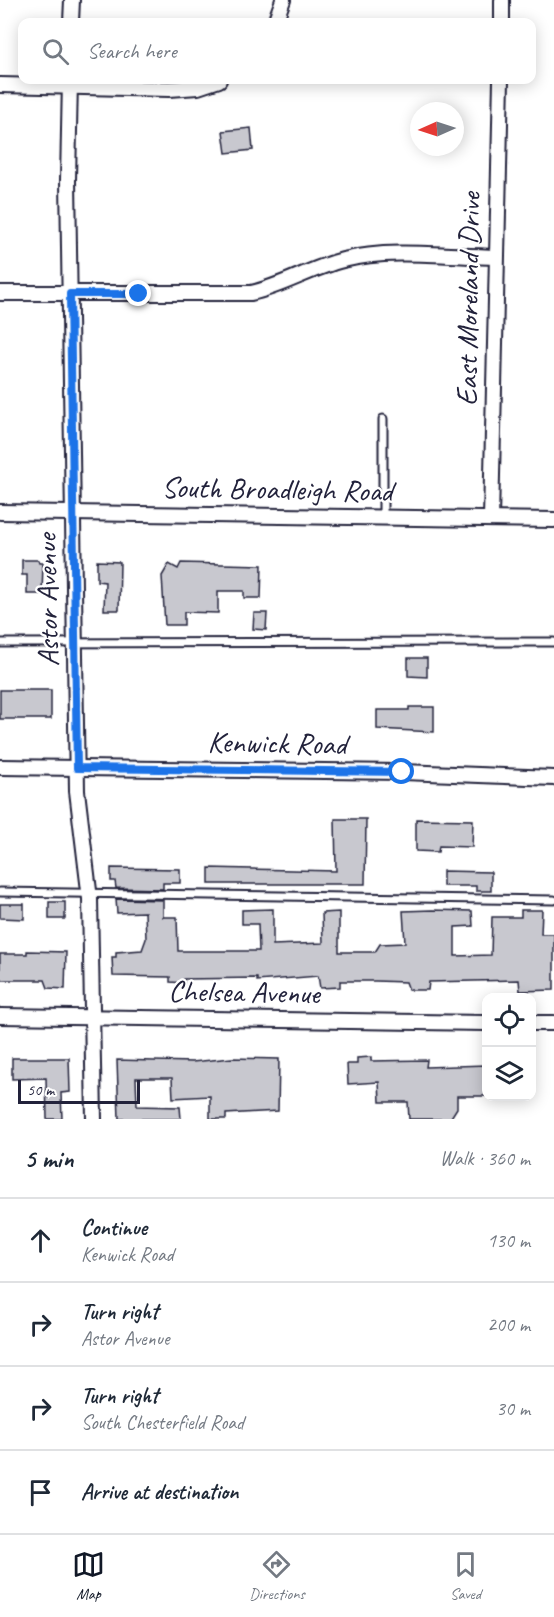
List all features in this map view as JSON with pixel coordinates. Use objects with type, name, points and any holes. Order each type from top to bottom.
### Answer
[{"type":"street","points":[[72,0],[72,18]]},
{"type":"street","points":[[276,18],[283,0]]},
{"type":"street","points":[[502,0],[502,18]]},
{"type":"street","points":[[0,85],[35,84]]},
{"type":"street","name":"Astor Avenue","points":[[70,84],[70,294],[77,768],[89,894],[94,1119]]},
{"type":"street","points":[[86,84],[169,89],[198,87],[207,84]]},
{"type":"street","name":"East Moreland Drive","points":[[491,519],[501,84]]},
{"type":"street","points":[[0,293],[251,293],[266,290],[343,260],[362,257],[396,255],[496,257]]},
{"type":"street","name":"South Broadleigh Road","points":[[0,512],[554,520]]},
{"type":"street","name":"Kenwick Road","points":[[0,766],[402,772],[554,778]]},
{"type":"street","name":"Chelsea Avenue","points":[[0,1016],[482,1023]]},
{"type":"street","points":[[536,1023],[554,1023]]},
{"type":"lane","points":[[383,419],[383,518]]},
{"type":"lane","points":[[0,643],[554,642]]},
{"type":"lane","points":[[0,892],[554,900]]},
{"type":"building","points":[[251,128],[253,150],[226,153],[223,131]]},
{"type":"building","points":[[22,560],[38,560],[39,563],[43,563],[42,594],[27,594],[27,575],[22,575]]},
{"type":"building","points":[[97,561],[120,562],[119,610],[104,610],[105,582],[97,581]]},
{"type":"building","points":[[181,563],[262,565],[261,598],[244,598],[244,591],[218,591],[218,613],[184,612],[184,625],[165,625],[162,576],[169,564],[178,569]]},
{"type":"building","points":[[254,613],[267,613],[266,630],[253,629]]},
{"type":"building","points":[[408,658],[427,658],[427,677],[408,676]]},
{"type":"building","points":[[0,690],[51,690],[51,719],[0,719]]},
{"type":"building","points":[[409,707],[434,707],[434,732],[377,729],[377,710],[409,710]]},
{"type":"building","points":[[335,819],[366,819],[365,884],[209,884],[209,868],[336,871]]},
{"type":"building","points":[[416,819],[473,820],[472,847],[439,846],[438,852],[416,851]]},
{"type":"building","points":[[111,868],[180,869],[180,883],[163,883],[163,889],[116,888],[115,881],[111,881]]},
{"type":"building","points":[[443,871],[491,872],[491,891],[476,891],[476,886],[443,886]]},
{"type":"building","points":[[116,899],[163,900],[163,917],[177,917],[178,951],[259,951],[258,924],[242,924],[242,910],[273,909],[273,945],[323,943],[322,913],[339,912],[339,952],[375,952],[380,944],[405,943],[403,911],[432,910],[472,911],[473,926],[455,927],[455,956],[491,955],[492,917],[521,917],[521,910],[542,910],[541,934],[554,934],[554,990],[520,991],[519,980],[429,982],[428,990],[409,990],[406,982],[376,981],[340,981],[340,987],[320,988],[318,976],[257,981],[257,978],[184,979],[184,983],[170,982],[170,977],[113,976],[112,957],[116,957],[116,952],[142,950],[146,939],[145,912],[117,913]]},
{"type":"building","points":[[49,902],[65,902],[65,919],[49,919]]},
{"type":"building","points":[[0,904],[24,904],[24,919],[0,918]]},
{"type":"building","points":[[27,951],[66,952],[65,989],[48,988],[45,980],[0,980],[0,954],[27,954]]},
{"type":"building","points":[[371,1057],[371,1061],[427,1060],[426,1067],[482,1065],[482,1096],[457,1096],[457,1108],[450,1119],[409,1119],[408,1102],[380,1102],[379,1082],[348,1084],[347,1064],[357,1064],[357,1058]]},
{"type":"building","points":[[12,1058],[69,1058],[70,1092],[61,1093],[62,1119],[47,1119],[46,1078],[12,1079]]},
{"type":"building","points":[[232,1058],[279,1059],[278,1111],[226,1114],[226,1119],[210,1119],[210,1096],[173,1098],[172,1078],[136,1078],[137,1106],[180,1107],[181,1119],[119,1119],[117,1060],[192,1062]]},
{"type":"route","points":[[139,294],[70,294],[77,768],[402,772]]}]
